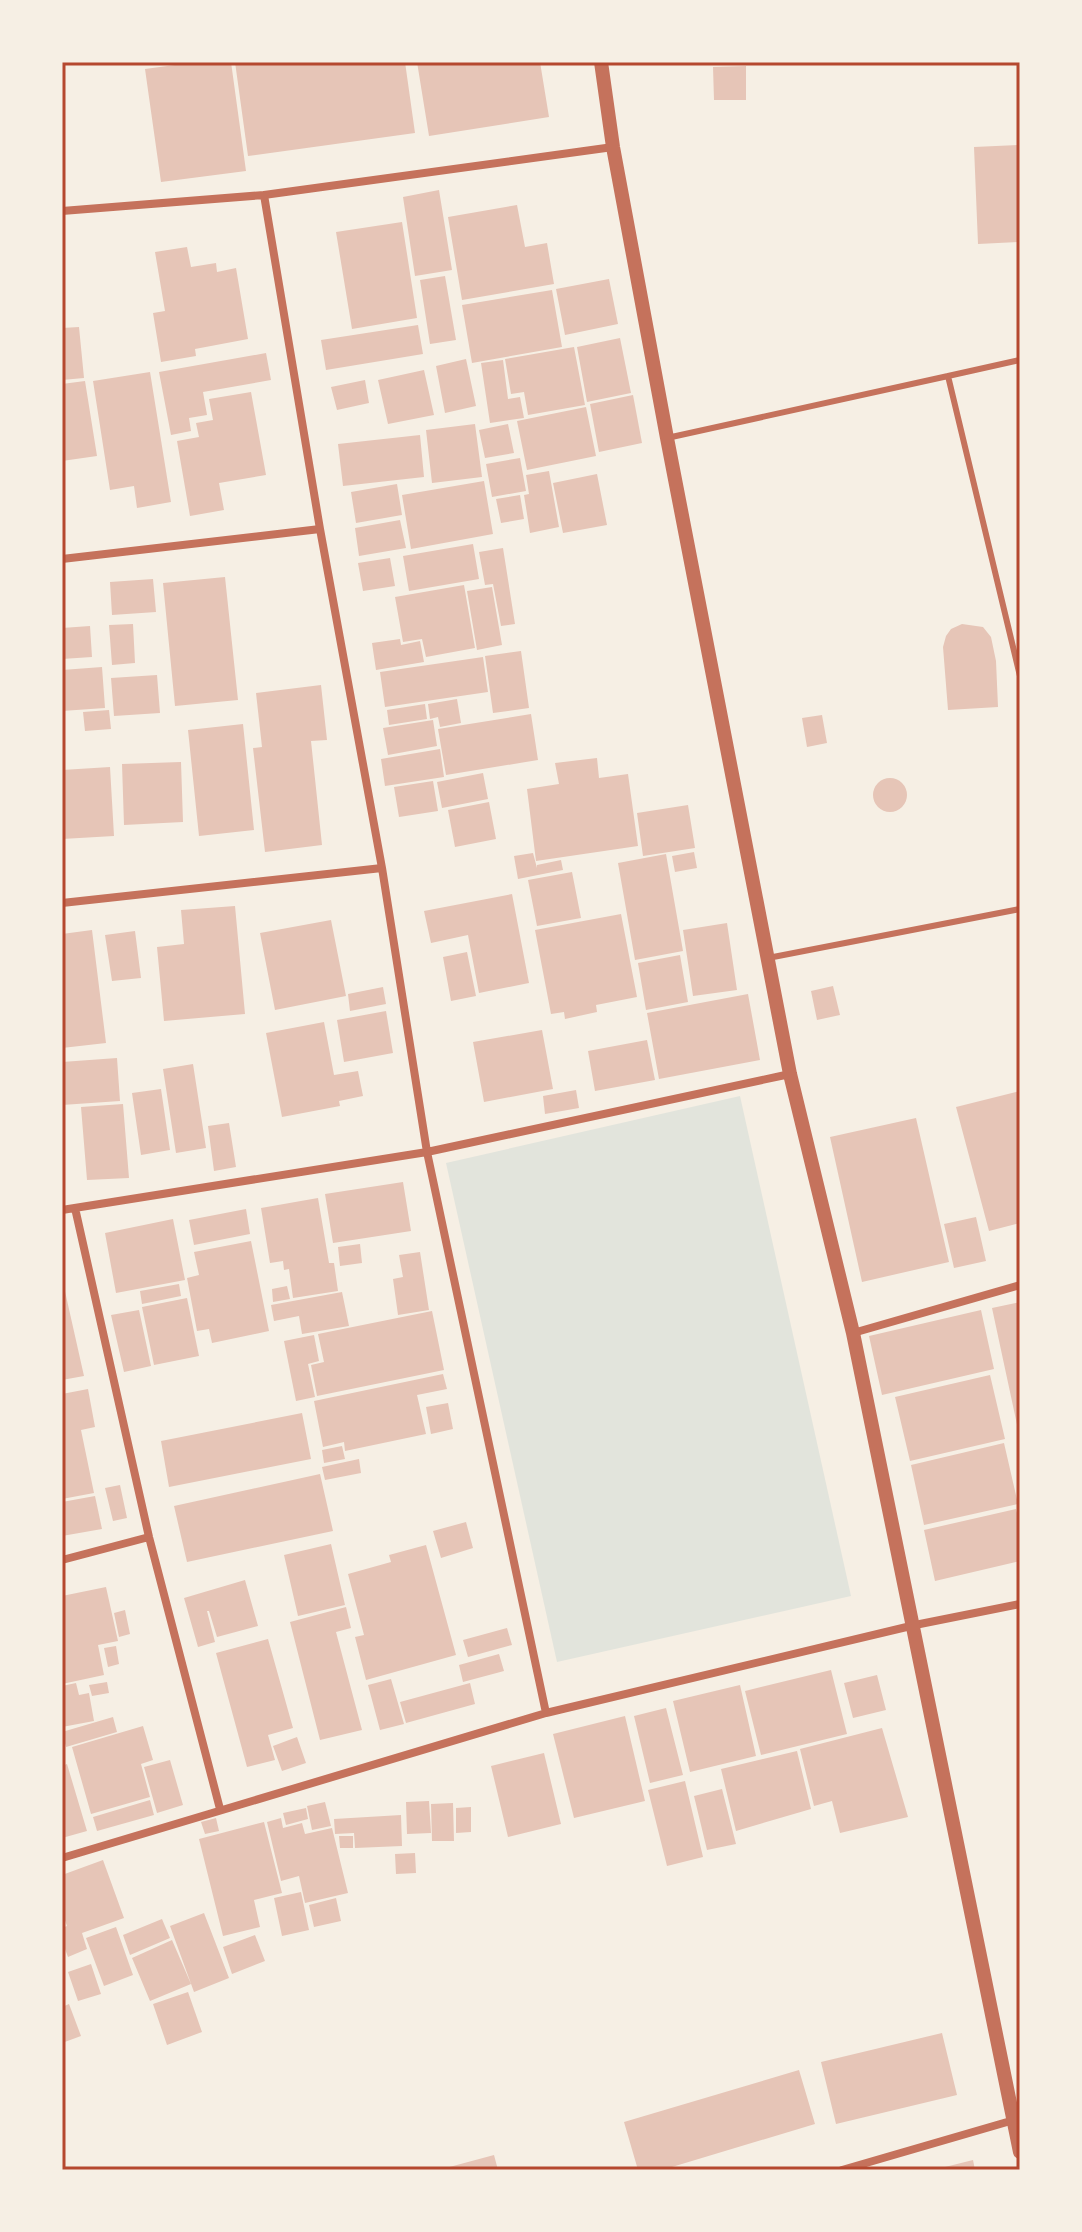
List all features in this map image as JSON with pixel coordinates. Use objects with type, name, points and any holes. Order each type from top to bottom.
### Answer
[{"type":"street","points":[[601,62],[613,147],[667,438],[790,1074],[853,1333],[1017,2119],[1020,2152]]},
{"type":"street","points":[[62,211],[264,195],[613,147]]},
{"type":"street","points":[[264,195],[320,529],[382,868],[427,1152],[546,1713]]},
{"type":"street","points":[[62,559],[320,529]]},
{"type":"street","points":[[62,903],[382,868]]},
{"type":"street","points":[[62,1210],[427,1152],[790,1074]]},
{"type":"street","points":[[75,1208],[149,1537],[220,1809]]},
{"type":"street","points":[[853,1333],[1020,1285]]},
{"type":"street","points":[[62,1560],[149,1537]]},
{"type":"street","points":[[62,1858],[546,1713],[915,1625],[1020,1604]]},
{"type":"street","points":[[842,2170],[1017,2119]]},
{"type":"lane","points":[[667,438],[1020,360]]},
{"type":"lane","points":[[948,376],[1020,676]]},
{"type":"lane","points":[[767,958],[1020,909]]},
{"type":"shaded area","points":[[740,1096],[851,1596],[557,1662],[446,1163]]},
{"type":"building","points":[[197,62],[231,62],[246,171],[161,182],[145,69]]},
{"type":"building","points":[[235,62],[405,62],[415,133],[248,156]]},
{"type":"building","points":[[417,62],[540,62],[549,117],[429,136]]},
{"type":"building","points":[[746,66],[746,100],[714,100],[713,67]]},
{"type":"building","points":[[1020,145],[1020,242],[978,244],[974,147]]},
{"type":"building","points":[[439,190],[452,270],[415,276],[403,197]]},
{"type":"building","points":[[517,205],[525,247],[547,243],[554,284],[462,300],[448,217]]},
{"type":"building","points":[[402,222],[417,318],[352,329],[336,232]]},
{"type":"building","points":[[187,247],[191,267],[216,263],[217,272],[236,268],[248,339],[195,349],[196,356],[161,362],[153,313],[165,311],[155,252]]},
{"type":"building","points":[[445,276],[456,340],[430,344],[420,280]]},
{"type":"building","points":[[609,279],[618,324],[565,335],[556,289]]},
{"type":"building","points":[[552,290],[562,347],[472,363],[462,305]]},
{"type":"building","points":[[418,325],[423,354],[326,370],[321,340]]},
{"type":"building","points":[[79,327],[84,378],[62,380],[62,328]]},
{"type":"building","points":[[620,338],[631,393],[587,402],[577,347]]},
{"type":"building","points":[[574,347],[585,405],[528,415],[524,392],[511,394],[505,359]]},
{"type":"building","points":[[266,353],[271,380],[203,392],[207,415],[189,418],[191,431],[171,435],[159,372]]},
{"type":"building","points":[[466,359],[476,406],[445,413],[436,366]]},
{"type":"building","points":[[503,360],[508,399],[520,397],[524,418],[490,423],[481,363]]},
{"type":"building","points":[[424,370],[434,415],[388,424],[378,380]]},
{"type":"building","points":[[150,372],[171,502],[137,508],[134,486],[110,490],[93,381]]},
{"type":"building","points":[[365,380],[369,403],[337,410],[331,387]]},
{"type":"building","points":[[85,381],[97,456],[62,461],[62,384]]},
{"type":"building","points":[[251,392],[266,475],[219,483],[224,510],[190,516],[177,441],[199,437],[196,423],[213,420],[209,399]]},
{"type":"building","points":[[633,395],[642,443],[599,452],[590,404]]},
{"type":"building","points":[[586,407],[596,456],[527,470],[517,421]]},
{"type":"building","points":[[475,424],[482,477],[432,483],[426,430]]},
{"type":"building","points":[[508,424],[514,453],[485,458],[479,430]]},
{"type":"building","points":[[420,435],[424,477],[343,486],[338,444]]},
{"type":"building","points":[[520,458],[526,491],[492,497],[486,464]]},
{"type":"building","points":[[549,471],[559,527],[530,533],[524,495],[529,494],[526,475]]},
{"type":"building","points":[[597,474],[607,525],[563,533],[553,483]]},
{"type":"building","points":[[484,481],[493,534],[411,549],[402,495]]},
{"type":"building","points":[[397,484],[402,515],[356,523],[351,492]]},
{"type":"building","points":[[520,495],[524,519],[501,523],[496,499]]},
{"type":"building","points":[[400,520],[406,548],[359,556],[355,528]]},
{"type":"building","points":[[473,544],[479,579],[409,591],[403,556]]},
{"type":"building","points":[[503,548],[515,624],[501,626],[493,584],[485,585],[479,552]]},
{"type":"building","points":[[390,558],[395,586],[363,591],[358,563]]},
{"type":"building","points":[[225,577],[238,700],[175,706],[163,583]]},
{"type":"building","points":[[153,579],[156,612],[112,615],[110,582]]},
{"type":"building","points":[[464,585],[475,648],[426,657],[422,639],[403,642],[395,597]]},
{"type":"building","points":[[492,587],[502,645],[477,650],[467,591]]},
{"type":"building","points":[[133,624],[135,663],[112,665],[109,625]]},
{"type":"building","points":[[962,624],[983,627],[991,637],[996,661],[998,707],[948,710],[943,647],[951,629]]},
{"type":"building","points":[[90,626],[92,657],[62,659],[62,628]]},
{"type":"building","points":[[400,639],[401,645],[420,641],[424,662],[376,670],[372,643]]},
{"type":"building","points":[[521,651],[529,708],[493,713],[485,656]]},
{"type":"building","points":[[483,657],[488,692],[385,707],[380,672]]},
{"type":"building","points":[[102,667],[105,708],[62,711],[62,670]]},
{"type":"building","points":[[157,675],[160,713],[114,716],[111,678]]},
{"type":"building","points":[[321,685],[327,740],[311,741],[322,845],[265,852],[253,748],[262,747],[256,693]]},
{"type":"building","points":[[457,699],[461,723],[440,727],[438,717],[430,719],[428,704]]},
{"type":"building","points":[[425,704],[427,719],[389,725],[387,710]]},
{"type":"building","points":[[109,710],[111,729],[85,731],[83,712]]},
{"type":"building","points":[[531,714],[538,760],[446,775],[438,729]]},
{"type":"building","points":[[822,715],[827,743],[807,747],[802,718]]},
{"type":"building","points":[[433,720],[437,746],[388,755],[383,728]]},
{"type":"building","points":[[243,724],[254,830],[199,836],[188,730]]},
{"type":"building","points":[[440,749],[444,777],[385,786],[381,759]]},
{"type":"building","points":[[597,758],[599,778],[628,774],[638,846],[536,861],[527,789],[559,784],[555,763]]},
{"type":"building","points":[[181,762],[183,822],[124,825],[122,764]]},
{"type":"building","points":[[110,767],[114,836],[62,839],[62,770]]},
{"type":"building","points":[[483,773],[488,799],[442,808],[437,782]]},
{"type":"building","points":[[890,778],[902,783],[907,795],[902,807],[890,812],[878,807],[873,795],[878,783]]},
{"type":"building","points":[[433,781],[438,811],[399,817],[394,787]]},
{"type":"building","points":[[489,802],[496,839],[455,847],[448,810]]},
{"type":"building","points":[[688,805],[695,848],[643,856],[637,813]]},
{"type":"building","points":[[694,852],[697,868],[675,872],[672,856]]},
{"type":"building","points":[[533,853],[537,868],[537,865],[561,860],[563,870],[518,879],[514,856]]},
{"type":"building","points":[[666,854],[683,951],[635,960],[618,863]]},
{"type":"building","points":[[572,872],[581,918],[537,926],[528,880]]},
{"type":"building","points":[[512,894],[529,983],[479,993],[468,935],[431,943],[424,911]]},
{"type":"building","points":[[235,906],[245,1014],[164,1021],[157,947],[184,944],[181,910]]},
{"type":"building","points":[[621,914],[637,997],[596,1005],[597,1012],[565,1019],[564,1012],[551,1014],[535,930]]},
{"type":"building","points":[[331,920],[346,996],[275,1010],[260,933]]},
{"type":"building","points":[[727,923],[737,990],[693,996],[683,930]]},
{"type":"building","points":[[92,930],[106,1043],[62,1048],[62,934]]},
{"type":"building","points":[[135,931],[141,978],[112,981],[105,935]]},
{"type":"building","points":[[467,952],[476,996],[451,1001],[443,957]]},
{"type":"building","points":[[680,955],[688,1002],[646,1010],[638,963]]},
{"type":"building","points":[[833,986],[840,1015],[817,1020],[811,991]]},
{"type":"building","points":[[383,987],[386,1004],[350,1011],[348,994]]},
{"type":"building","points":[[748,994],[760,1060],[659,1079],[647,1013]]},
{"type":"building","points":[[386,1011],[393,1053],[344,1062],[337,1020]]},
{"type":"building","points":[[324,1022],[334,1075],[358,1071],[363,1096],[339,1101],[340,1106],[282,1117],[266,1033]]},
{"type":"building","points":[[542,1030],[553,1089],[484,1102],[473,1042]]},
{"type":"building","points":[[647,1040],[655,1080],[595,1091],[588,1051]]},
{"type":"building","points":[[117,1058],[120,1101],[62,1105],[62,1062]]},
{"type":"building","points":[[193,1064],[206,1148],[176,1153],[163,1069]]},
{"type":"building","points":[[161,1089],[170,1150],[141,1155],[132,1093]]},
{"type":"building","points":[[576,1090],[579,1108],[545,1114],[543,1096]]},
{"type":"building","points":[[1020,1091],[1020,1223],[989,1231],[956,1107]]},
{"type":"building","points":[[123,1104],[129,1178],[87,1180],[81,1107]]},
{"type":"building","points":[[916,1118],[949,1262],[862,1282],[830,1137]]},
{"type":"building","points":[[229,1123],[236,1167],[214,1171],[208,1126]]},
{"type":"building","points":[[403,1182],[411,1231],[333,1243],[325,1194]]},
{"type":"building","points":[[318,1198],[329,1263],[334,1263],[338,1291],[293,1298],[289,1269],[284,1270],[283,1261],[270,1263],[261,1208]]},
{"type":"building","points":[[246,1209],[250,1234],[194,1245],[189,1220]]},
{"type":"building","points":[[976,1217],[986,1261],[954,1268],[944,1224]]},
{"type":"building","points":[[173,1219],[185,1280],[116,1293],[105,1233]]},
{"type":"building","points":[[251,1241],[269,1331],[212,1343],[209,1329],[197,1331],[187,1278],[199,1275],[194,1252]]},
{"type":"building","points":[[360,1244],[362,1263],[340,1266],[338,1247]]},
{"type":"building","points":[[420,1252],[429,1310],[398,1315],[393,1279],[403,1277],[399,1255]]},
{"type":"building","points":[[62,1278],[84,1376],[62,1380]]},
{"type":"building","points":[[179,1284],[181,1296],[142,1304],[140,1291]]},
{"type":"building","points":[[287,1286],[290,1299],[273,1302],[272,1289]]},
{"type":"building","points":[[342,1292],[349,1326],[302,1334],[299,1316],[274,1321],[271,1305]]},
{"type":"building","points":[[187,1298],[199,1356],[154,1365],[142,1307]]},
{"type":"building","points":[[1020,1302],[1020,1434],[1019,1434],[992,1308]]},
{"type":"building","points":[[139,1310],[151,1366],[124,1372],[111,1315]]},
{"type":"building","points":[[981,1310],[994,1369],[882,1395],[869,1336]]},
{"type":"building","points":[[432,1311],[444,1370],[317,1396],[311,1365],[324,1362],[318,1334]]},
{"type":"building","points":[[314,1335],[319,1361],[308,1364],[315,1397],[296,1401],[284,1341]]},
{"type":"building","points":[[443,1374],[447,1389],[417,1395],[426,1434],[345,1451],[344,1442],[323,1447],[314,1401]]},
{"type":"building","points":[[990,1375],[1005,1439],[910,1461],[895,1397]]},
{"type":"building","points":[[88,1389],[95,1427],[81,1430],[94,1493],[62,1499],[62,1394]]},
{"type":"building","points":[[448,1403],[453,1429],[431,1434],[426,1407]]},
{"type":"building","points":[[302,1413],[311,1459],[169,1487],[161,1441]]},
{"type":"building","points":[[1004,1443],[1018,1504],[924,1525],[911,1465]]},
{"type":"building","points":[[342,1446],[345,1459],[324,1463],[322,1450]]},
{"type":"building","points":[[359,1459],[361,1473],[325,1480],[322,1467]]},
{"type":"building","points":[[320,1474],[333,1531],[187,1562],[174,1506]]},
{"type":"building","points":[[120,1485],[127,1518],[113,1521],[105,1488]]},
{"type":"building","points":[[95,1496],[102,1529],[62,1536],[62,1502]]},
{"type":"building","points":[[1016,1509],[1020,1525],[1020,1561],[935,1581],[924,1530]]},
{"type":"building","points":[[466,1522],[473,1548],[441,1558],[433,1531]]},
{"type":"building","points":[[331,1544],[345,1605],[298,1616],[284,1555]]},
{"type":"building","points":[[426,1545],[456,1655],[366,1680],[355,1637],[364,1635],[348,1574],[391,1562],[389,1555]]},
{"type":"building","points":[[245,1580],[258,1626],[217,1637],[207,1611],[215,1642],[198,1647],[184,1598]]},
{"type":"building","points":[[106,1587],[118,1641],[98,1645],[104,1675],[62,1684],[62,1596]]},
{"type":"building","points":[[346,1607],[351,1628],[336,1632],[362,1730],[320,1740],[290,1622]]},
{"type":"building","points":[[125,1610],[130,1634],[119,1637],[114,1613]]},
{"type":"building","points":[[507,1628],[512,1645],[468,1657],[463,1640]]},
{"type":"building","points":[[268,1639],[293,1728],[268,1735],[275,1760],[247,1767],[216,1653]]},
{"type":"building","points":[[116,1646],[119,1664],[108,1667],[104,1648]]},
{"type":"building","points":[[499,1654],[504,1671],[463,1682],[459,1665]]},
{"type":"building","points":[[831,1670],[847,1734],[761,1755],[745,1691]]},
{"type":"building","points":[[877,1675],[886,1710],[853,1718],[844,1683]]},
{"type":"building","points":[[391,1679],[404,1724],[380,1730],[368,1685]]},
{"type":"building","points":[[107,1682],[109,1693],[92,1696],[89,1685]]},
{"type":"building","points":[[76,1683],[79,1695],[89,1693],[94,1721],[62,1727],[62,1686]]},
{"type":"building","points":[[470,1683],[475,1704],[406,1723],[400,1702]]},
{"type":"building","points":[[740,1685],[756,1756],[690,1772],[673,1701]]},
{"type":"building","points":[[666,1708],[683,1775],[650,1783],[634,1716]]},
{"type":"building","points":[[625,1716],[645,1801],[574,1818],[553,1734]]},
{"type":"building","points":[[113,1717],[117,1732],[66,1747],[62,1732]]},
{"type":"building","points":[[143,1726],[153,1760],[141,1764],[150,1797],[91,1814],[72,1747]]},
{"type":"building","points":[[882,1728],[908,1817],[840,1833],[832,1801],[814,1806],[800,1749]]},
{"type":"building","points":[[297,1737],[306,1763],[282,1771],[273,1746]]},
{"type":"building","points":[[797,1751],[811,1809],[736,1831],[721,1769]]},
{"type":"building","points":[[544,1753],[561,1824],[508,1837],[491,1766]]},
{"type":"building","points":[[170,1760],[183,1805],[157,1813],[144,1767]]},
{"type":"building","points":[[67,1764],[87,1831],[62,1838],[62,1766]]},
{"type":"building","points":[[685,1781],[703,1857],[667,1866],[648,1790]]},
{"type":"building","points":[[722,1789],[736,1844],[707,1850],[694,1796]]},
{"type":"building","points":[[150,1800],[154,1815],[97,1831],[93,1817]]},
{"type":"building","points":[[429,1801],[431,1833],[407,1834],[406,1802]]},
{"type":"building","points":[[325,1802],[331,1826],[312,1830],[307,1806]]},
{"type":"building","points":[[453,1803],[454,1841],[432,1841],[431,1804]]},
{"type":"building","points":[[471,1807],[471,1832],[456,1833],[456,1808]]},
{"type":"building","points":[[306,1808],[308,1819],[286,1825],[283,1813]]},
{"type":"building","points":[[401,1815],[402,1846],[355,1848],[354,1833],[335,1834],[334,1819]]},
{"type":"building","points":[[216,1818],[219,1831],[205,1834],[201,1822]]},
{"type":"building","points":[[281,1818],[283,1828],[302,1823],[305,1834],[332,1828],[348,1893],[305,1903],[299,1876],[281,1881],[267,1822]]},
{"type":"building","points":[[264,1822],[282,1893],[254,1900],[260,1927],[223,1936],[199,1839]]},
{"type":"building","points":[[339,1836],[353,1836],[353,1848],[340,1848]]},
{"type":"building","points":[[415,1853],[416,1873],[396,1874],[395,1854]]},
{"type":"building","points":[[103,1860],[124,1918],[82,1933],[87,1949],[68,1957],[62,1941],[62,1928],[67,1926],[62,1912],[62,1875]]},
{"type":"building","points":[[301,1892],[309,1930],[282,1936],[274,1898]]},
{"type":"building","points":[[336,1898],[341,1921],[314,1927],[309,1905]]},
{"type":"building","points":[[204,1913],[229,1978],[194,1992],[170,1926]]},
{"type":"building","points":[[162,1919],[170,1938],[130,1955],[123,1935]]},
{"type":"building","points":[[116,1927],[133,1975],[104,1986],[86,1938]]},
{"type":"building","points":[[255,1935],[265,1961],[232,1974],[223,1947]]},
{"type":"building","points":[[172,1940],[191,1984],[150,2001],[132,1958]]},
{"type":"building","points":[[91,1964],[101,1994],[78,2001],[68,1972]]},
{"type":"building","points":[[188,1992],[202,2032],[167,2045],[153,2004]]},
{"type":"building","points":[[69,2004],[81,2036],[62,2043],[62,2007]]},
{"type":"building","points":[[942,2033],[957,2095],[836,2124],[821,2062]]},
{"type":"building","points":[[799,2070],[815,2124],[662,2170],[638,2170],[624,2122]]},
{"type":"building","points":[[494,2155],[498,2170],[442,2170],[442,2169]]},
{"type":"building","points":[[973,2160],[975,2170],[937,2170],[937,2169]]}]
